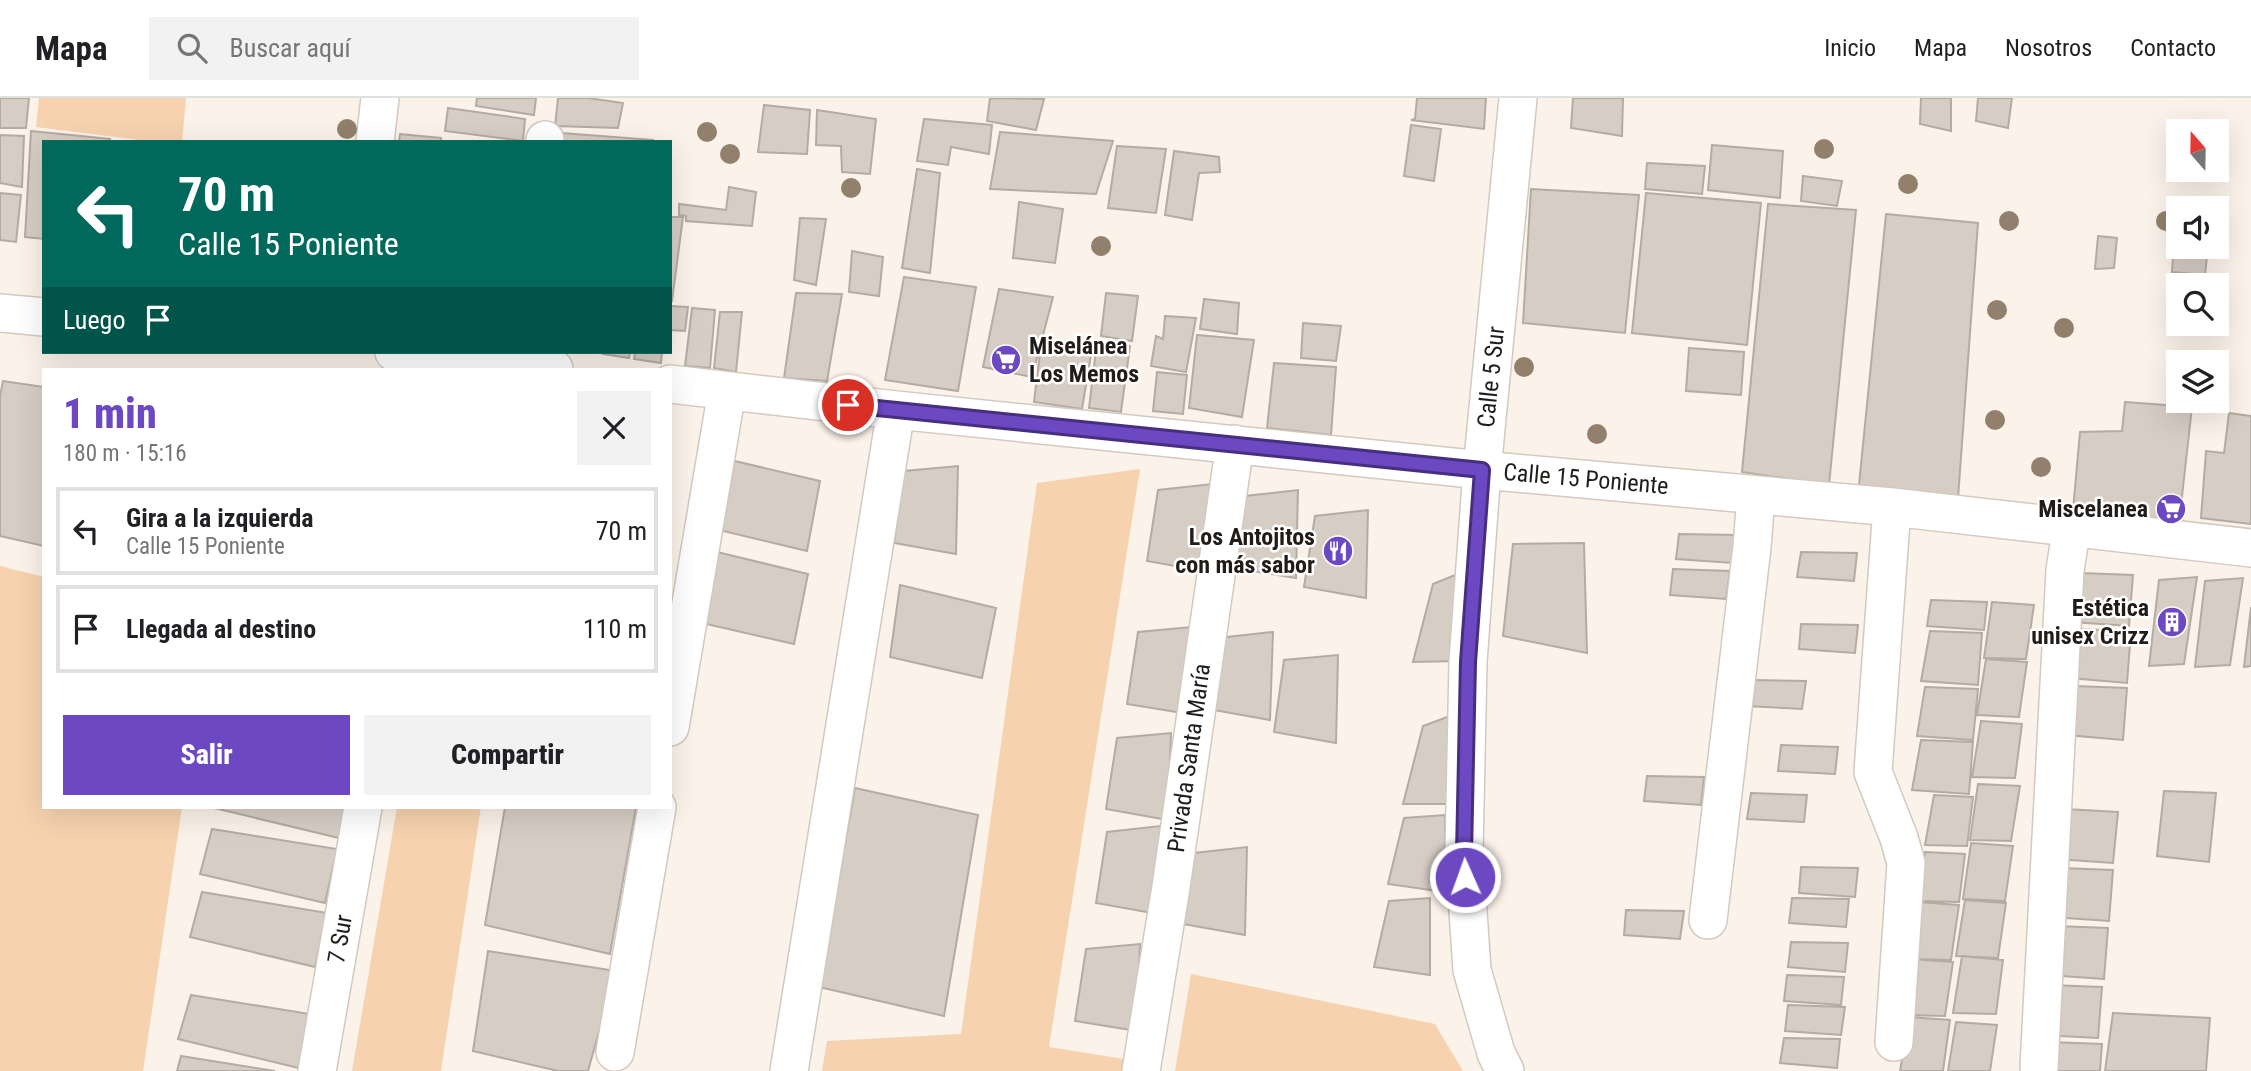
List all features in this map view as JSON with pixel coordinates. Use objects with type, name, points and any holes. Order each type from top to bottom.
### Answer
[{"type":"street","points":[[375,140],[380,98]]},
{"type":"street","name":"Calle 5 Sur","points":[[1506,1071],[1496,1053],[1472,970],[1464,854],[1468,662],[1482,470],[1518,98]]},
{"type":"street","points":[[0,313],[42,317]]},
{"type":"street","points":[[403,354],[441,363],[532,362]]},
{"type":"street","name":"Calle 15 Poniente","points":[[672,384],[1482,470],[2071,526],[2251,548]]},
{"type":"street","points":[[672,715],[727,391]]},
{"type":"street","points":[[789,1071],[896,410]]},
{"type":"street","name":"Privada Santa María","points":[[1141,1071],[1171,887],[1235,444]]},
{"type":"street","points":[[1708,920],[1756,495]]},
{"type":"street","points":[[1892,508],[1873,772],[1906,863],[1894,1042]]},
{"type":"street","points":[[2039,1067],[2065,570],[2071,526]]},
{"type":"street","name":"7 Sur","points":[[317,1071],[363,809]]},
{"type":"street","points":[[615,1052],[657,809]]},
{"type":"shaded area","points":[[39,98],[186,98],[182,140],[140,140],[36,127]]},
{"type":"shaded area","points":[[1140,469],[1049,1047],[1124,1059],[1122,1071],[822,1071],[827,1041],[961,1034],[1037,483]]},
{"type":"shaded area","points":[[0,566],[42,576],[42,809],[182,809],[143,1071],[0,1071]]},
{"type":"shaded area","points":[[397,809],[481,809],[441,1071],[352,1071]]},
{"type":"shaded area","points":[[1191,974],[1435,1024],[1463,1071],[1175,1071]]},
{"type":"building","points":[[0,98],[29,98],[26,128],[0,128]]},
{"type":"building","points":[[477,98],[536,98],[534,115],[476,106]]},
{"type":"building","points":[[558,98],[588,98],[623,103],[618,128],[555,126]]},
{"type":"building","points":[[990,98],[1044,99],[1036,130],[987,121]]},
{"type":"building","points":[[1417,98],[1486,98],[1484,129],[1411,120],[1415,119]]},
{"type":"building","points":[[1573,98],[1623,98],[1622,136],[1571,128]]},
{"type":"building","points":[[1921,98],[1951,98],[1951,131],[1920,124]]},
{"type":"building","points":[[1978,98],[2012,98],[2008,128],[1976,121]]},
{"type":"building","points":[[764,105],[810,110],[807,154],[758,152]]},
{"type":"building","points":[[448,108],[525,119],[523,140],[445,131]]},
{"type":"building","points":[[817,110],[876,119],[870,174],[842,172],[841,146],[816,145]]},
{"type":"building","points":[[924,119],[992,125],[989,154],[951,147],[948,165],[917,161]]},
{"type":"building","points":[[1411,125],[1441,129],[1434,181],[1404,176]]},
{"type":"building","points":[[31,131],[110,139],[42,140],[42,239],[25,237]]},
{"type":"building","points":[[1000,132],[1113,141],[1096,194],[990,189]]},
{"type":"building","points":[[561,133],[653,140],[560,140]]},
{"type":"building","points":[[400,134],[441,138],[441,140],[399,140]]},
{"type":"building","points":[[0,135],[24,136],[22,187],[0,183]]},
{"type":"building","points":[[1712,145],[1783,151],[1780,198],[1708,190]]},
{"type":"building","points":[[1117,146],[1166,149],[1156,213],[1108,208]]},
{"type":"building","points":[[1174,151],[1219,157],[1220,172],[1199,173],[1192,220],[1165,215]]},
{"type":"building","points":[[1647,163],[1705,166],[1702,194],[1645,189]]},
{"type":"building","points":[[917,169],[940,173],[930,273],[902,268]]},
{"type":"building","points":[[1803,176],[1842,181],[1837,206],[1801,201]]},
{"type":"building","points":[[729,187],[756,192],[752,226],[686,221],[686,216],[679,215],[679,204],[726,210]]},
{"type":"building","points":[[1531,189],[1639,195],[1625,333],[1523,323]]},
{"type":"building","points":[[0,193],[21,195],[16,242],[0,240]]},
{"type":"building","points":[[1646,193],[1761,203],[1747,345],[1632,333]]},
{"type":"building","points":[[1019,202],[1063,209],[1055,263],[1013,258]]},
{"type":"building","points":[[1768,204],[1856,210],[1829,485],[1742,472]]},
{"type":"building","points":[[1886,214],[1978,223],[1958,498],[1859,485]]},
{"type":"building","points":[[672,217],[683,217],[672,301]]},
{"type":"building","points":[[800,218],[826,219],[816,285],[794,280]]},
{"type":"building","points":[[2098,236],[2117,238],[2114,268],[2095,269]]},
{"type":"building","points":[[852,251],[883,257],[879,296],[849,292]]},
{"type":"building","points":[[2173,259],[2207,259],[2205,273],[2172,272]]},
{"type":"building","points":[[904,277],[976,287],[958,391],[885,380]]},
{"type":"building","points":[[999,289],[1053,297],[1032,377],[983,367]]},
{"type":"building","points":[[796,293],[842,294],[827,381],[784,378]]},
{"type":"building","points":[[1106,293],[1138,296],[1132,341],[1101,336]]},
{"type":"building","points":[[1204,299],[1239,303],[1237,334],[1200,329]]},
{"type":"building","points":[[672,306],[688,307],[685,331],[672,330]]},
{"type":"building","points":[[692,308],[715,310],[710,368],[685,366]]},
{"type":"building","points":[[720,312],[742,312],[736,372],[714,368]]},
{"type":"building","points":[[1165,316],[1196,318],[1186,372],[1151,366],[1156,336],[1163,339]]},
{"type":"building","points":[[1303,323],[1341,326],[1336,361],[1301,358]]},
{"type":"building","points":[[1197,335],[1254,340],[1242,417],[1189,408]]},
{"type":"building","points":[[1097,342],[1130,346],[1121,412],[1089,408]]},
{"type":"building","points":[[1041,345],[1091,355],[1082,409],[1034,402]]},
{"type":"building","points":[[1689,348],[1744,352],[1741,395],[1686,391]]},
{"type":"building","points":[[603,354],[630,354],[629,358]]},
{"type":"building","points":[[635,354],[662,354],[661,363],[634,359]]},
{"type":"building","points":[[1274,363],[1336,367],[1331,435],[1267,428]]},
{"type":"building","points":[[1157,372],[1187,375],[1183,414],[1153,411]]},
{"type":"building","points":[[3,381],[42,387],[42,546],[0,536],[0,396]]},
{"type":"building","points":[[2125,402],[2166,405],[2166,413],[2191,413],[2179,523],[2073,510],[2080,432],[2122,431]]},
{"type":"building","points":[[2229,413],[2251,416],[2251,524],[2201,518],[2206,451],[2224,453]]},
{"type":"building","points":[[726,459],[820,481],[807,551],[715,529]]},
{"type":"building","points":[[958,466],[956,554],[894,543],[904,471]]},
{"type":"building","points":[[1212,484],[1209,572],[1147,561],[1158,490]]},
{"type":"building","points":[[1298,490],[1296,578],[1234,568],[1245,496]]},
{"type":"building","name":"Los Antojitos con más sabor","points":[[1368,510],[1366,598],[1304,587],[1315,516]]},
{"type":"building","points":[[1679,534],[1736,535],[1733,563],[1676,559]]},
{"type":"building","points":[[1584,543],[1587,653],[1503,636],[1513,544]]},
{"type":"building","points":[[713,551],[808,574],[794,644],[702,623]]},
{"type":"building","points":[[1801,552],[1857,553],[1854,581],[1797,577]]},
{"type":"building","points":[[1673,569],[1730,571],[1726,599],[1670,595]]},
{"type":"building","points":[[1460,573],[1458,661],[1413,662],[1433,584]]},
{"type":"building","points":[[2081,573],[2133,575],[2129,626],[2072,622]]},
{"type":"building","name":"Estética unisex Crizz","points":[[2197,577],[2184,664],[2149,666],[2159,580]]},
{"type":"building","name":"Estética unisex Crizz","points":[[2243,578],[2230,665],[2195,667],[2205,581]]},
{"type":"building","points":[[900,585],[996,608],[982,678],[890,657]]},
{"type":"building","points":[[1931,600],[1987,602],[1984,630],[1927,626]]},
{"type":"building","points":[[1992,602],[2034,605],[2026,659],[1984,658]]},
{"type":"building","points":[[2251,607],[2251,666],[2244,667]]},
{"type":"building","points":[[1801,624],[1858,625],[1855,653],[1799,649]]},
{"type":"building","points":[[1191,627],[1189,714],[1127,704],[1138,632]]},
{"type":"building","points":[[2078,629],[2131,631],[2127,683],[2070,678]]},
{"type":"building","points":[[1930,631],[1982,633],[1978,685],[1921,681]]},
{"type":"building","points":[[1273,632],[1270,720],[1208,709],[1218,638]]},
{"type":"building","points":[[1338,655],[1336,743],[1274,732],[1284,660]]},
{"type":"building","points":[[1986,659],[2027,662],[2019,717],[1977,715]]},
{"type":"building","points":[[1749,680],[1806,681],[1802,709],[1746,706]]},
{"type":"building","points":[[2075,686],[2127,688],[2123,740],[2066,735]]},
{"type":"building","points":[[1925,687],[1978,689],[1973,740],[1917,736]]},
{"type":"building","points":[[1450,716],[1447,804],[1403,804],[1423,726]]},
{"type":"building","points":[[1981,721],[2022,724],[2015,778],[1972,777]]},
{"type":"building","points":[[1171,733],[1168,820],[1106,809],[1117,738]]},
{"type":"building","points":[[1921,740],[1973,742],[1969,794],[1912,790]]},
{"type":"building","points":[[1781,745],[1838,747],[1835,774],[1778,771]]},
{"type":"building","points":[[1647,776],[1704,777],[1701,805],[1644,801]]},
{"type":"building","points":[[1978,784],[2020,786],[2011,841],[1970,840]]},
{"type":"building","points":[[855,788],[978,815],[944,1016],[819,987]]},
{"type":"building","points":[[2164,791],[2216,793],[2209,862],[2157,856]]},
{"type":"building","points":[[1751,793],[1807,795],[1804,822],[1747,819]]},
{"type":"building","points":[[1934,795],[1973,797],[1967,846],[1925,845]]},
{"type":"building","points":[[218,809],[346,809],[339,838]]},
{"type":"building","points":[[505,809],[636,809],[610,954],[485,925]]},
{"type":"building","points":[[2065,809],[2118,812],[2113,863],[2057,859]]},
{"type":"building","points":[[1445,815],[1445,892],[1388,884],[1404,818]]},
{"type":"building","points":[[1160,826],[1158,914],[1096,903],[1107,832]]},
{"type":"building","points":[[212,829],[337,849],[325,903],[200,874]]},
{"type":"building","points":[[1971,843],[2013,846],[2005,901],[1963,899]]},
{"type":"building","points":[[1247,847],[1245,935],[1183,924],[1194,853]]},
{"type":"building","points":[[1925,852],[1965,854],[1959,902],[1917,901]]},
{"type":"building","points":[[1801,867],[1858,868],[1855,897],[1799,893]]},
{"type":"building","points":[[2061,868],[2113,870],[2109,921],[2052,917]]},
{"type":"building","points":[[202,892],[327,913],[315,967],[190,937]]},
{"type":"building","points":[[1430,898],[1430,975],[1374,967],[1389,901]]},
{"type":"building","points":[[1792,898],[1849,899],[1846,927],[1789,923]]},
{"type":"building","points":[[1965,900],[2006,903],[1998,958],[1956,956]]},
{"type":"building","points":[[1918,902],[1959,905],[1951,960],[1909,959]]},
{"type":"building","points":[[1626,910],[1684,911],[1680,939],[1624,935]]},
{"type":"building","points":[[2056,926],[2108,928],[2104,979],[2047,975]]},
{"type":"building","points":[[1791,942],[1848,943],[1845,972],[1788,967]]},
{"type":"building","points":[[1140,944],[1137,1031],[1075,1021],[1086,949]]},
{"type":"building","points":[[488,951],[616,971],[588,1071],[558,1071],[473,1051]]},
{"type":"building","points":[[1962,956],[2003,960],[1996,1014],[1953,1013]]},
{"type":"building","points":[[1911,959],[1953,962],[1945,1016],[1903,1015]]},
{"type":"building","points":[[1787,975],[1844,977],[1841,1005],[1784,1001]]},
{"type":"building","points":[[2049,985],[2102,987],[2098,1038],[2041,1035]]},
{"type":"building","points":[[191,995],[316,1015],[303,1069],[178,1039]]},
{"type":"building","points":[[1788,1005],[1845,1007],[1841,1035],[1785,1031]]},
{"type":"building","points":[[2113,1013],[2210,1018],[2206,1071],[2105,1071]]},
{"type":"building","points":[[1909,1017],[1950,1020],[1943,1071],[1900,1071]]},
{"type":"building","points":[[1956,1022],[1997,1025],[1990,1071],[1948,1071]]},
{"type":"building","points":[[1784,1038],[1840,1039],[1837,1068],[1780,1063]]},
{"type":"building","points":[[2050,1042],[2102,1044],[2100,1071],[2045,1071]]},
{"type":"building","points":[[181,1056],[275,1071],[177,1071]]},
{"type":"place","name":"Miselánea Los Memos","points":[[1006,360]]},
{"type":"place","name":"Miscelanea","points":[[2171,509]]},
{"type":"place","name":"Los Antojitos con más sabor","points":[[1338,551]]},
{"type":"place","name":"Estética unisex Crizz","points":[[2172,622]]},
{"type":"route","points":[[848,405],[1482,470],[1468,662],[1465,877]]}]
